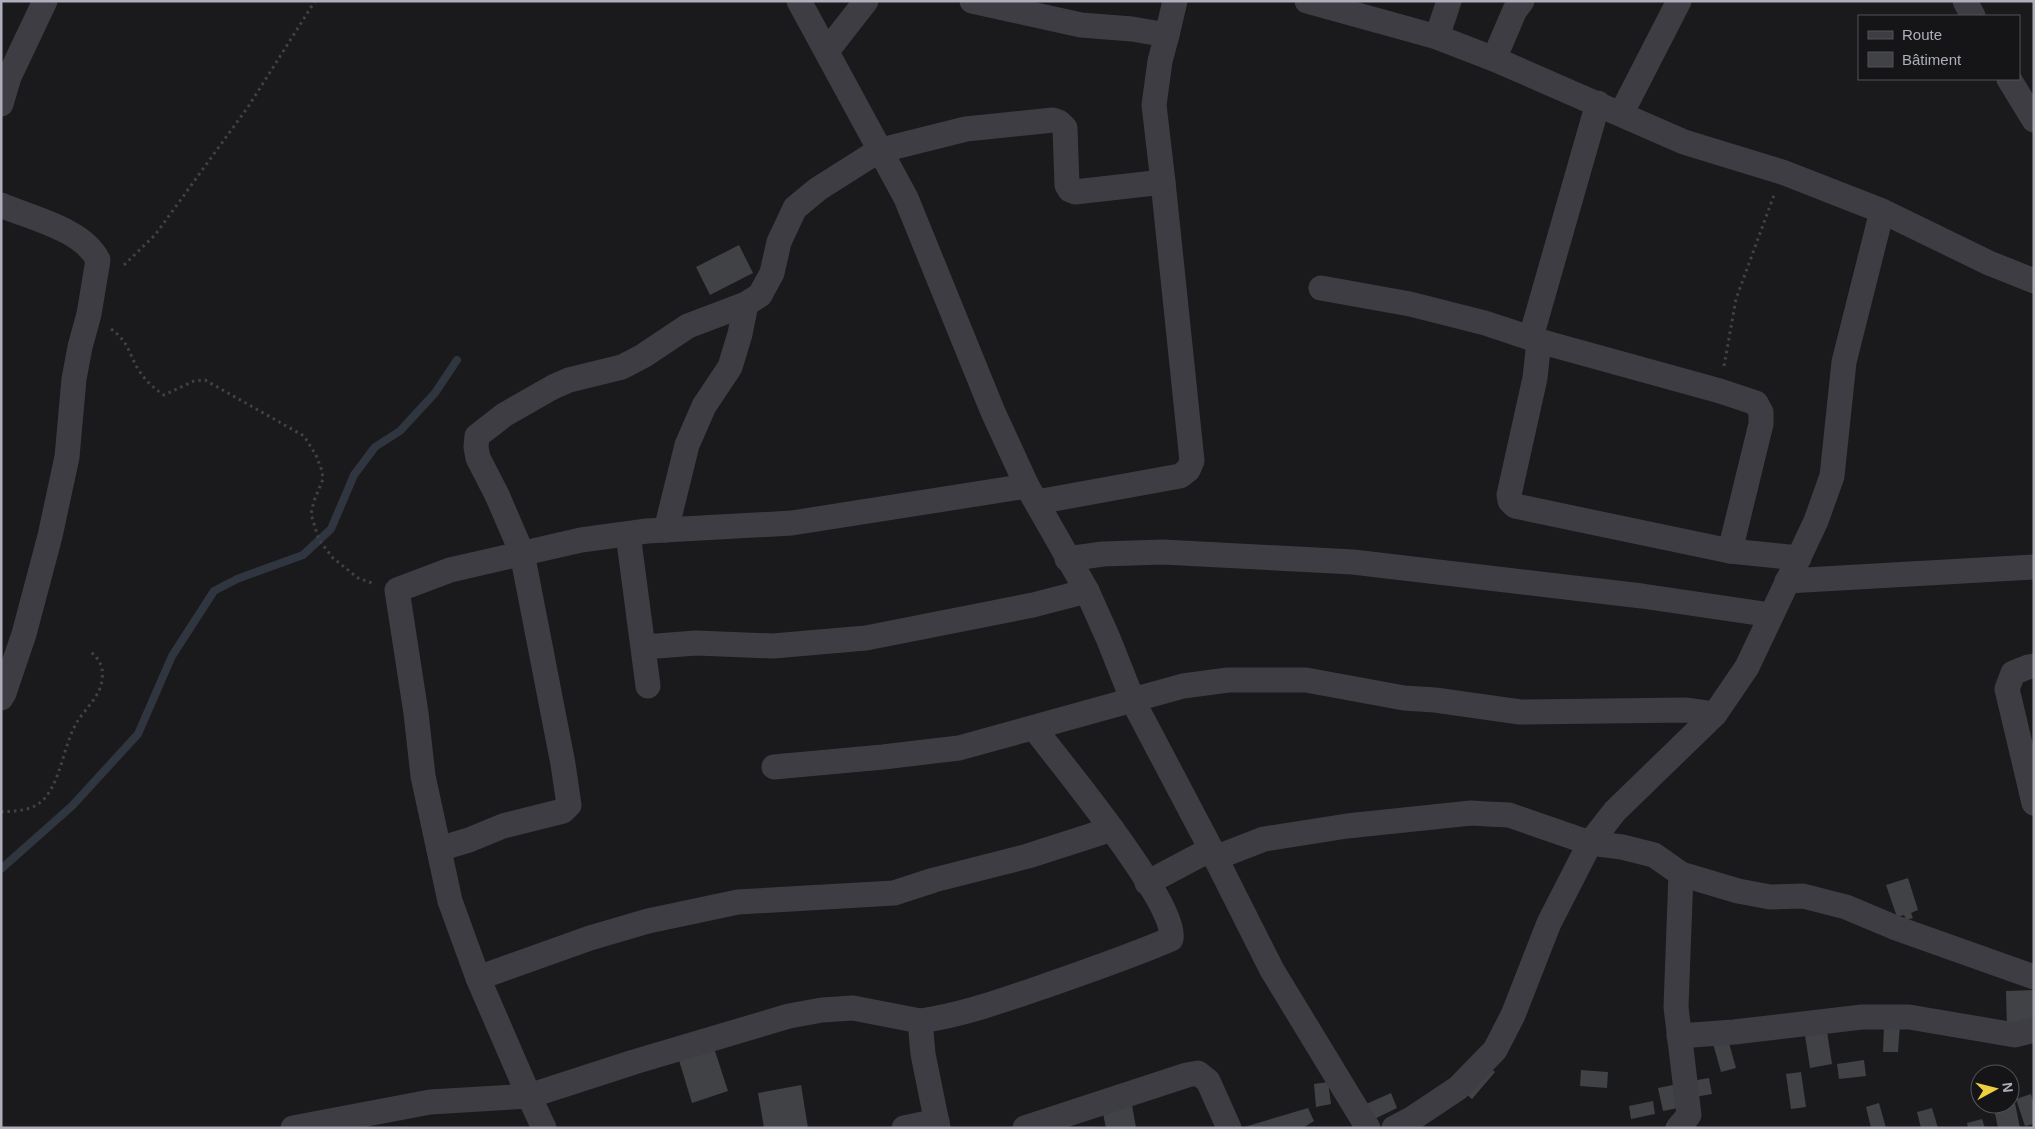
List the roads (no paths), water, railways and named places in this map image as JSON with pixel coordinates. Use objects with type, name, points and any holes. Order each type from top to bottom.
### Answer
[{"type":"street","points":[[1,104],[9,78],[12,44],[45,1]]},
{"type":"street","points":[[799,1],[827,50],[878,150],[906,198],[990,403],[1032,494],[1086,591],[1108,638],[1133,701],[1272,970],[1357,1125]]},
{"type":"street","points":[[827,50],[866,1]]},
{"type":"street","points":[[972,1],[1081,24],[1132,29],[1167,35]]},
{"type":"street","points":[[544,1128],[478,978],[450,900],[423,776],[416,713],[396,592],[400,588],[450,570],[580,540],[666,530],[740,528],[792,523],[1180,476],[1188,470],[1192,460],[1154,105],[1160,61],[1176,1]]},
{"type":"street","points":[[1307,1],[1341,6],[1437,37],[1494,59],[1684,142],[1782,172],[1882,212],[1989,263],[2034,281]]},
{"type":"street","points":[[1437,37],[1449,1]]},
{"type":"street","points":[[1494,59],[1515,10],[1522,1]]},
{"type":"street","points":[[1621,114],[1679,1]]},
{"type":"street","points":[[1965,1],[1972,15]]},
{"type":"street","points":[[2010,80],[2034,120]]},
{"type":"street","points":[[1598,104],[1536,339],[1535,378],[1509,495],[1510,502],[1515,506],[1730,551],[1799,558]]},
{"type":"street","points":[[439,849],[469,840],[504,826],[563,811],[569,805],[563,764],[522,553],[497,495],[478,458],[477,441],[480,432],[504,415],[553,387],[569,380],[622,367],[643,356],[688,326],[746,304],[760,295],[772,273],[779,242],[795,208],[818,189],[878,150],[966,129],[1053,120],[1059,122],[1065,128],[1067,185],[1070,190],[1075,192],[1163,182]]},
{"type":"street","points":[[1,205],[57,227],[78,240],[98,260],[89,314],[74,379],[67,457],[50,536],[24,634],[2,695]]},
{"type":"street","points":[[1394,1128],[1413,1118],[1458,1088],[1495,1050],[1513,1015],[1549,923],[1590,843],[1616,810],[1714,714],[1747,667],[1816,521],[1832,476],[1844,362],[1882,212]]},
{"type":"street","points":[[1321,288],[1410,304],[1485,323],[1756,403],[1761,412],[1761,424],[1730,551]]},
{"type":"street","points":[[666,530],[687,445],[704,406],[730,367],[740,334],[746,304]]},
{"type":"street","points":[[628,534],[648,686]]},
{"type":"street","points":[[1067,559],[1102,554],[1163,552],[1353,562],[1642,596],[1771,615]]},
{"type":"street","points":[[1788,581],[2034,567]]},
{"type":"street","points":[[644,647],[696,643],[773,646],[866,638],[1033,605],[1086,591]]},
{"type":"street","points":[[2034,666],[2012,674],[2007,689],[2034,804]]},
{"type":"street","points":[[774,767],[959,748],[1183,686],[1219,681],[1306,680],[1404,698],[1435,700],[1520,712],[1687,710],[1714,714]]},
{"type":"street","points":[[293,1128],[430,1102],[529,1096],[634,1062],[789,1016],[822,1010],[852,1008],[920,1021],[949,1017],[983,1008],[1121,960],[1171,939],[1171,926],[1165,912],[1127,850],[1034,728]]},
{"type":"street","points":[[1148,883],[1213,853],[1264,839],[1347,826],[1471,813],[1509,815],[1590,843],[1622,847],[1654,855],[1681,874],[1738,891],[1770,898],[1803,896],[1846,907],[1896,928],[2034,977]]},
{"type":"street","points":[[478,978],[648,920],[738,902],[894,893],[934,880],[1028,856],[1112,829]]},
{"type":"street","points":[[1678,1128],[1689,1115],[1676,1007],[1681,874]]},
{"type":"street","points":[[1679,1036],[1734,1032],[1862,1017],[1909,1017],[2015,1035],[2034,1030]]},
{"type":"street","points":[[904,1128],[937,1124],[920,1021]]},
{"type":"street","points":[[1025,1128],[1198,1073],[1208,1081],[1229,1128]]},
{"type":"waterway","points":[[1,869],[72,806],[138,734],[172,656],[214,591],[237,579],[303,555],[331,529],[354,475],[375,447],[400,431],[435,393],[457,360]]}]
